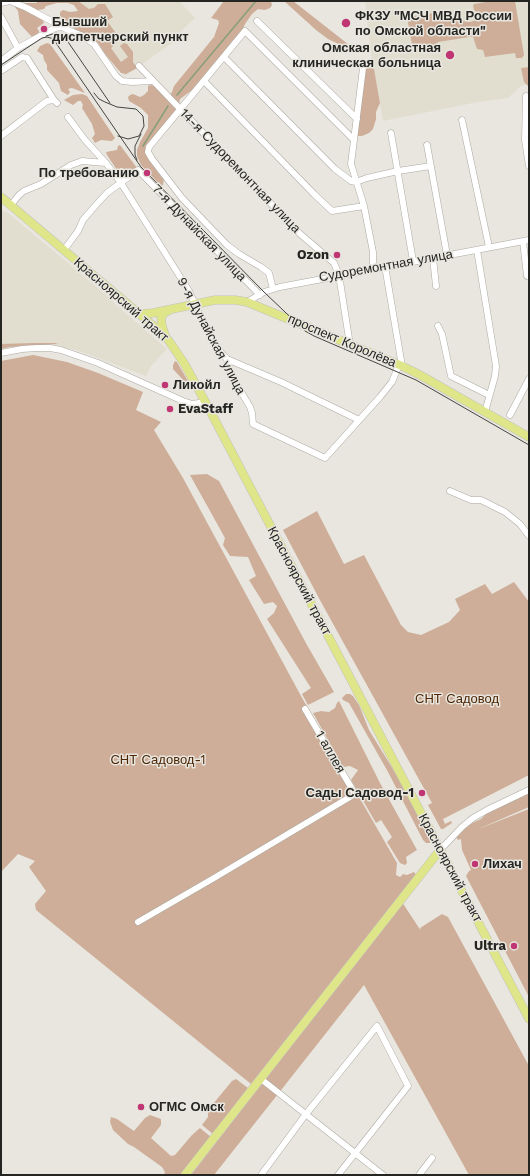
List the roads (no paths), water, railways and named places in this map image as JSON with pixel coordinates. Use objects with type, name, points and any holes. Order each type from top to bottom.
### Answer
[{"type":"main road","name":"Красноярский тракт","points":[[1,197],[140,314],[169,341],[184,363],[529,1019]]},
{"type":"main road","name":"проспект Королёва","points":[[140,314],[153,314],[194,303],[225,299],[247,302],[400,366],[529,437]]},
{"type":"main road","points":[[169,341],[163,330],[161,321],[162,316],[171,309]]},
{"type":"main road","points":[[185,1175],[440,850]]},
{"type":"street","points":[[1,3],[10,1],[83,36],[94,44],[116,76],[122,81],[132,82],[152,80]]},
{"type":"street","points":[[1,17],[18,48]]},
{"type":"street","points":[[257,21],[357,119]]},
{"type":"street","points":[[1,61],[18,48],[55,28],[63,27]]},
{"type":"street","points":[[272,289],[268,273],[262,267],[239,254],[227,245],[182,198],[148,152],[149,147],[245,31],[354,140]]},
{"type":"street","points":[[1,71],[22,57],[27,58],[55,102],[47,101],[1,136]]},
{"type":"street","points":[[224,57],[335,169],[351,181],[356,182],[398,171],[431,166]]},
{"type":"street","name":"14-я Судоремонтная улица","points":[[139,66],[299,233],[334,263],[339,275]]},
{"type":"street","points":[[363,68],[351,164],[364,206],[373,252],[373,268]]},
{"type":"street","points":[[204,81],[332,211],[364,206]]},
{"type":"street","points":[[526,96],[524,140],[529,166]]},
{"type":"street","name":"9-я Дунайская улица","points":[[68,117],[121,183],[189,291],[219,350],[227,359],[230,373],[250,407],[253,424],[325,458],[359,420]]},
{"type":"street","points":[[462,120],[489,247]]},
{"type":"street","points":[[391,133],[413,261]]},
{"type":"street","points":[[427,145],[447,255]]},
{"type":"street","points":[[11,205],[24,191],[41,184],[71,165],[82,161],[106,163]]},
{"type":"street","name":"7-я Дунайская улица","points":[[121,183],[138,170],[260,295]]},
{"type":"street","points":[[64,250],[95,206],[107,193],[121,183]]},
{"type":"street","points":[[526,241],[527,276]]},
{"type":"street","name":"Судоремонтная улица","points":[[247,302],[272,289],[373,268],[526,241]]},
{"type":"street","points":[[477,250],[496,366],[495,376],[485,412]]},
{"type":"street","points":[[433,258],[436,286]]},
{"type":"street","points":[[227,359],[281,382],[359,420],[392,382],[400,366],[385,266]]},
{"type":"street","points":[[339,275],[350,345]]},
{"type":"street","points":[[438,326],[442,334],[451,376],[489,394]]},
{"type":"street","points":[[1,353],[30,348],[50,348],[61,350],[98,363],[183,401],[192,404],[205,401]]},
{"type":"street","points":[[510,415],[528,383]]},
{"type":"street","points":[[450,492],[471,500],[481,500],[505,512],[520,524],[529,536]]},
{"type":"street","name":"1 аллея","points":[[138,922],[355,794],[305,709]]},
{"type":"street","points":[[440,850],[473,818],[529,790]]},
{"type":"street","points":[[261,1175],[306,1114],[377,1026],[408,1086],[338,1175]]},
{"type":"street","points":[[260,1079],[383,1175]]},
{"type":"street","points":[[418,1175],[432,1158]]},
{"type":"waterway","points":[[177,95],[256,1]]},
{"type":"waterway","points":[[143,146],[168,106]]},
{"type":"tram line","points":[[46,36],[56,33],[62,35],[66,39],[110,103]]},
{"type":"tram line","points":[[1,65],[42,38],[47,37],[54,39],[141,167],[264,292],[305,331],[416,380],[529,445]]},
{"type":"tram line","points":[[94,93],[99,99],[105,102],[117,107],[136,109],[143,116],[144,126],[139,136],[128,139],[118,136]]},
{"type":"tram line","points":[[137,160],[135,155],[135,146],[141,134]]},
{"type":"place","name":"ФКЗУ \"МСЧ МВД России по Омской области\"","points":[[346,23]]},
{"type":"place","name":"Бывший диспетчерский пункт","points":[[44,29]]},
{"type":"place","name":"Омская областная клиническая больница","points":[[450,55]]},
{"type":"place","name":"По требованию","points":[[147,173]]},
{"type":"place","name":"Ozon","points":[[337,255]]},
{"type":"place","name":"Ликойл","points":[[165,385]]},
{"type":"place","name":"EvaStaff","points":[[170,409]]},
{"type":"place","name":"Сады Садовод-1","points":[[422,793]]},
{"type":"place","name":"Лихач","points":[[475,864]]},
{"type":"place","name":"Ultra","points":[[514,946]]},
{"type":"place","name":"ОГМС Омск","points":[[141,1107]]},
{"type":"park label","name":"СНТ Садовод","points":[[457,699]]},
{"type":"park label","name":"СНТ Садовод-1","points":[[158,760]]}]
